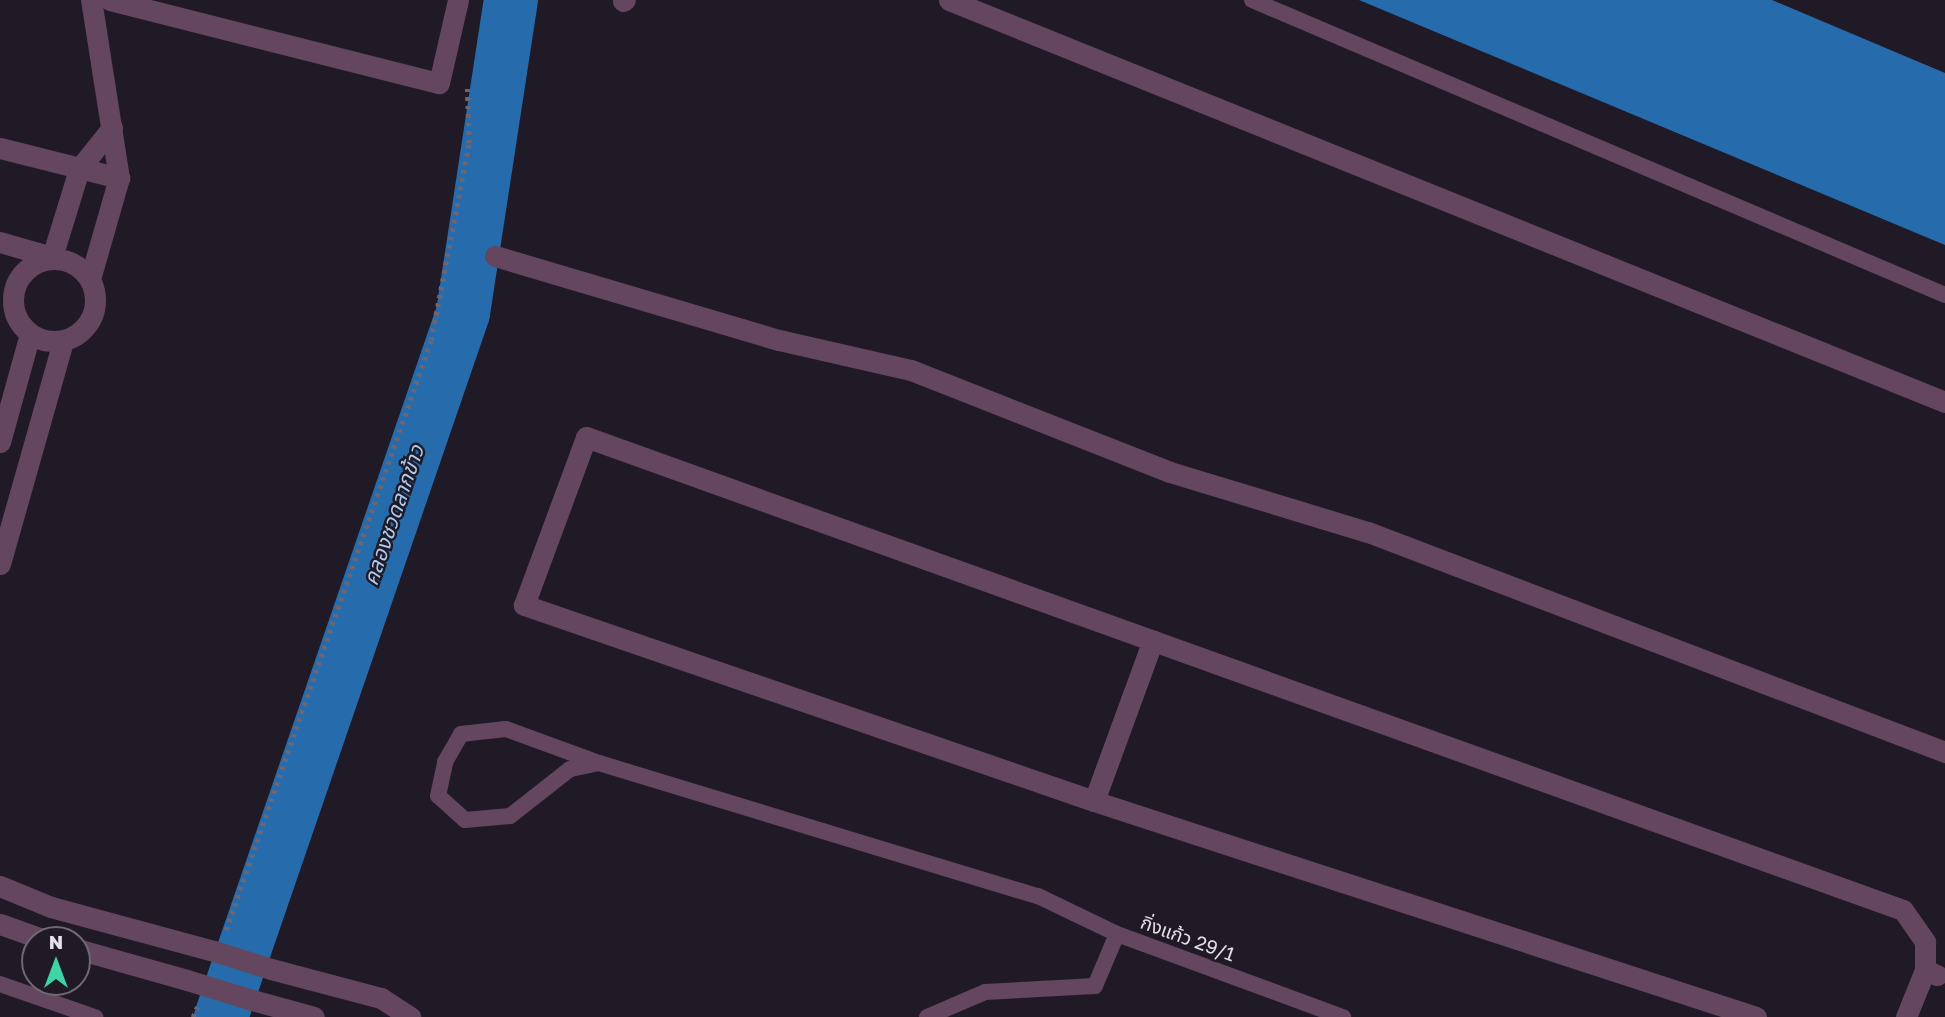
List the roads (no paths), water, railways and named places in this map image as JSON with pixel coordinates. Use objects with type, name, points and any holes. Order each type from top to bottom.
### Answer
[{"type":"street","points":[[58,258],[31,266],[6,293],[16,317],[30,334],[63,341],[83,331],[95,312],[90,279],[119,178],[91,0]]},
{"type":"street","points":[[110,0],[439,83],[458,0]]},
{"type":"street","points":[[949,0],[1945,402]]},
{"type":"street","points":[[58,258],[79,169],[112,128]]},
{"type":"street","points":[[0,148],[119,178]]},
{"type":"street","points":[[0,242],[58,258],[90,279]]},
{"type":"street","points":[[495,256],[779,341],[911,370],[1170,472],[1381,537],[1945,752]]},
{"type":"street","points":[[0,442],[30,334]]},
{"type":"street","points":[[0,563],[63,341]]},
{"type":"street","points":[[1756,1017],[1094,801],[524,605],[586,437],[1903,910],[1926,942],[1939,976],[1906,1017]]},
{"type":"street","points":[[1094,801],[1153,640]]},
{"type":"street","points":[[0,886],[51,907],[219,942],[271,969],[381,998],[410,1017]]},
{"type":"street","points":[[46,926],[51,907]]},
{"type":"street","points":[[0,924],[21,931]]},
{"type":"street","points":[[91,954],[195,987],[314,1017]]},
{"type":"lane","points":[[1252,0],[1945,295]]},
{"type":"lane","points":[[599,763],[570,769],[510,816],[465,820],[438,796],[445,762],[472,729],[506,729],[599,763],[1038,895],[1117,934]]},
{"type":"lane","name":"กิ่งแก้ว 29/1","points":[[927,1017],[985,992],[1096,986],[1117,934],[1343,1017]]},
{"type":"lane","points":[[0,985],[95,1017]]},
{"type":"water","points":[[1359,0],[1772,0],[1945,73],[1945,245]]},
{"type":"waterway","name":"คลองชวดลากข้าว","points":[[221,1017],[463,313],[511,0]]}]
